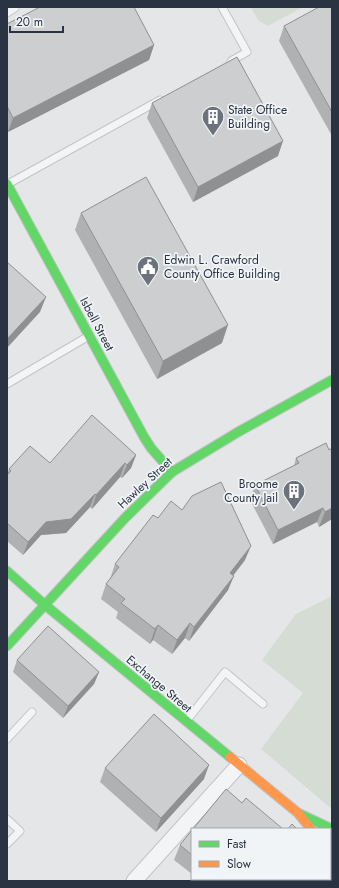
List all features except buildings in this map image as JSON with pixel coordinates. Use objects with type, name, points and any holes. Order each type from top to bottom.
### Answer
[{"type":"street","name":"Isbell Street","points":[[7,184],[148,443],[172,472]]},
{"type":"street","name":"Hawley Street","points":[[7,646],[125,518],[172,472],[233,434],[332,380]]},
{"type":"street","name":"Exchange Street","points":[[7,571],[45,605],[298,813],[310,828]]},
{"type":"street","points":[[134,881],[239,765]]},
{"type":"street","name":"Exchange Street","points":[[298,813],[330,828]]},
{"type":"lane","points":[[222,7],[247,52],[226,64]]},
{"type":"lane","points":[[7,12],[15,8]]},
{"type":"lane","points":[[7,184],[164,98]]},
{"type":"lane","points":[[7,384],[89,335]]},
{"type":"lane","points":[[186,722],[225,672],[263,704]]},
{"type":"lane","points":[[7,739],[32,712]]},
{"type":"lane","points":[[7,819],[20,831],[7,844]]},
{"type":"shaded area","points":[[251,7],[303,7],[268,26],[258,20]]},
{"type":"shaded area","points":[[332,596],[332,809],[261,749],[303,693],[262,660],[296,614]]},
{"type":"traffic: fast","points":[[7,184],[144,437],[151,448],[172,472]]},
{"type":"traffic: fast","points":[[7,646],[125,518],[172,472],[238,432],[332,380]]},
{"type":"traffic: fast","points":[[7,571],[45,605],[230,757]]},
{"type":"traffic: fast","points":[[300,814],[330,828]]},
{"type":"traffic: slow","points":[[230,757],[298,813],[310,828]]},
{"type":"place","name":"State Office Building","points":[[213,136]]},
{"type":"place","name":"Edwin L. Crawford County Office Building","points":[[148,286]]},
{"type":"place","name":"Broome County Jail","points":[[294,510]]}]
